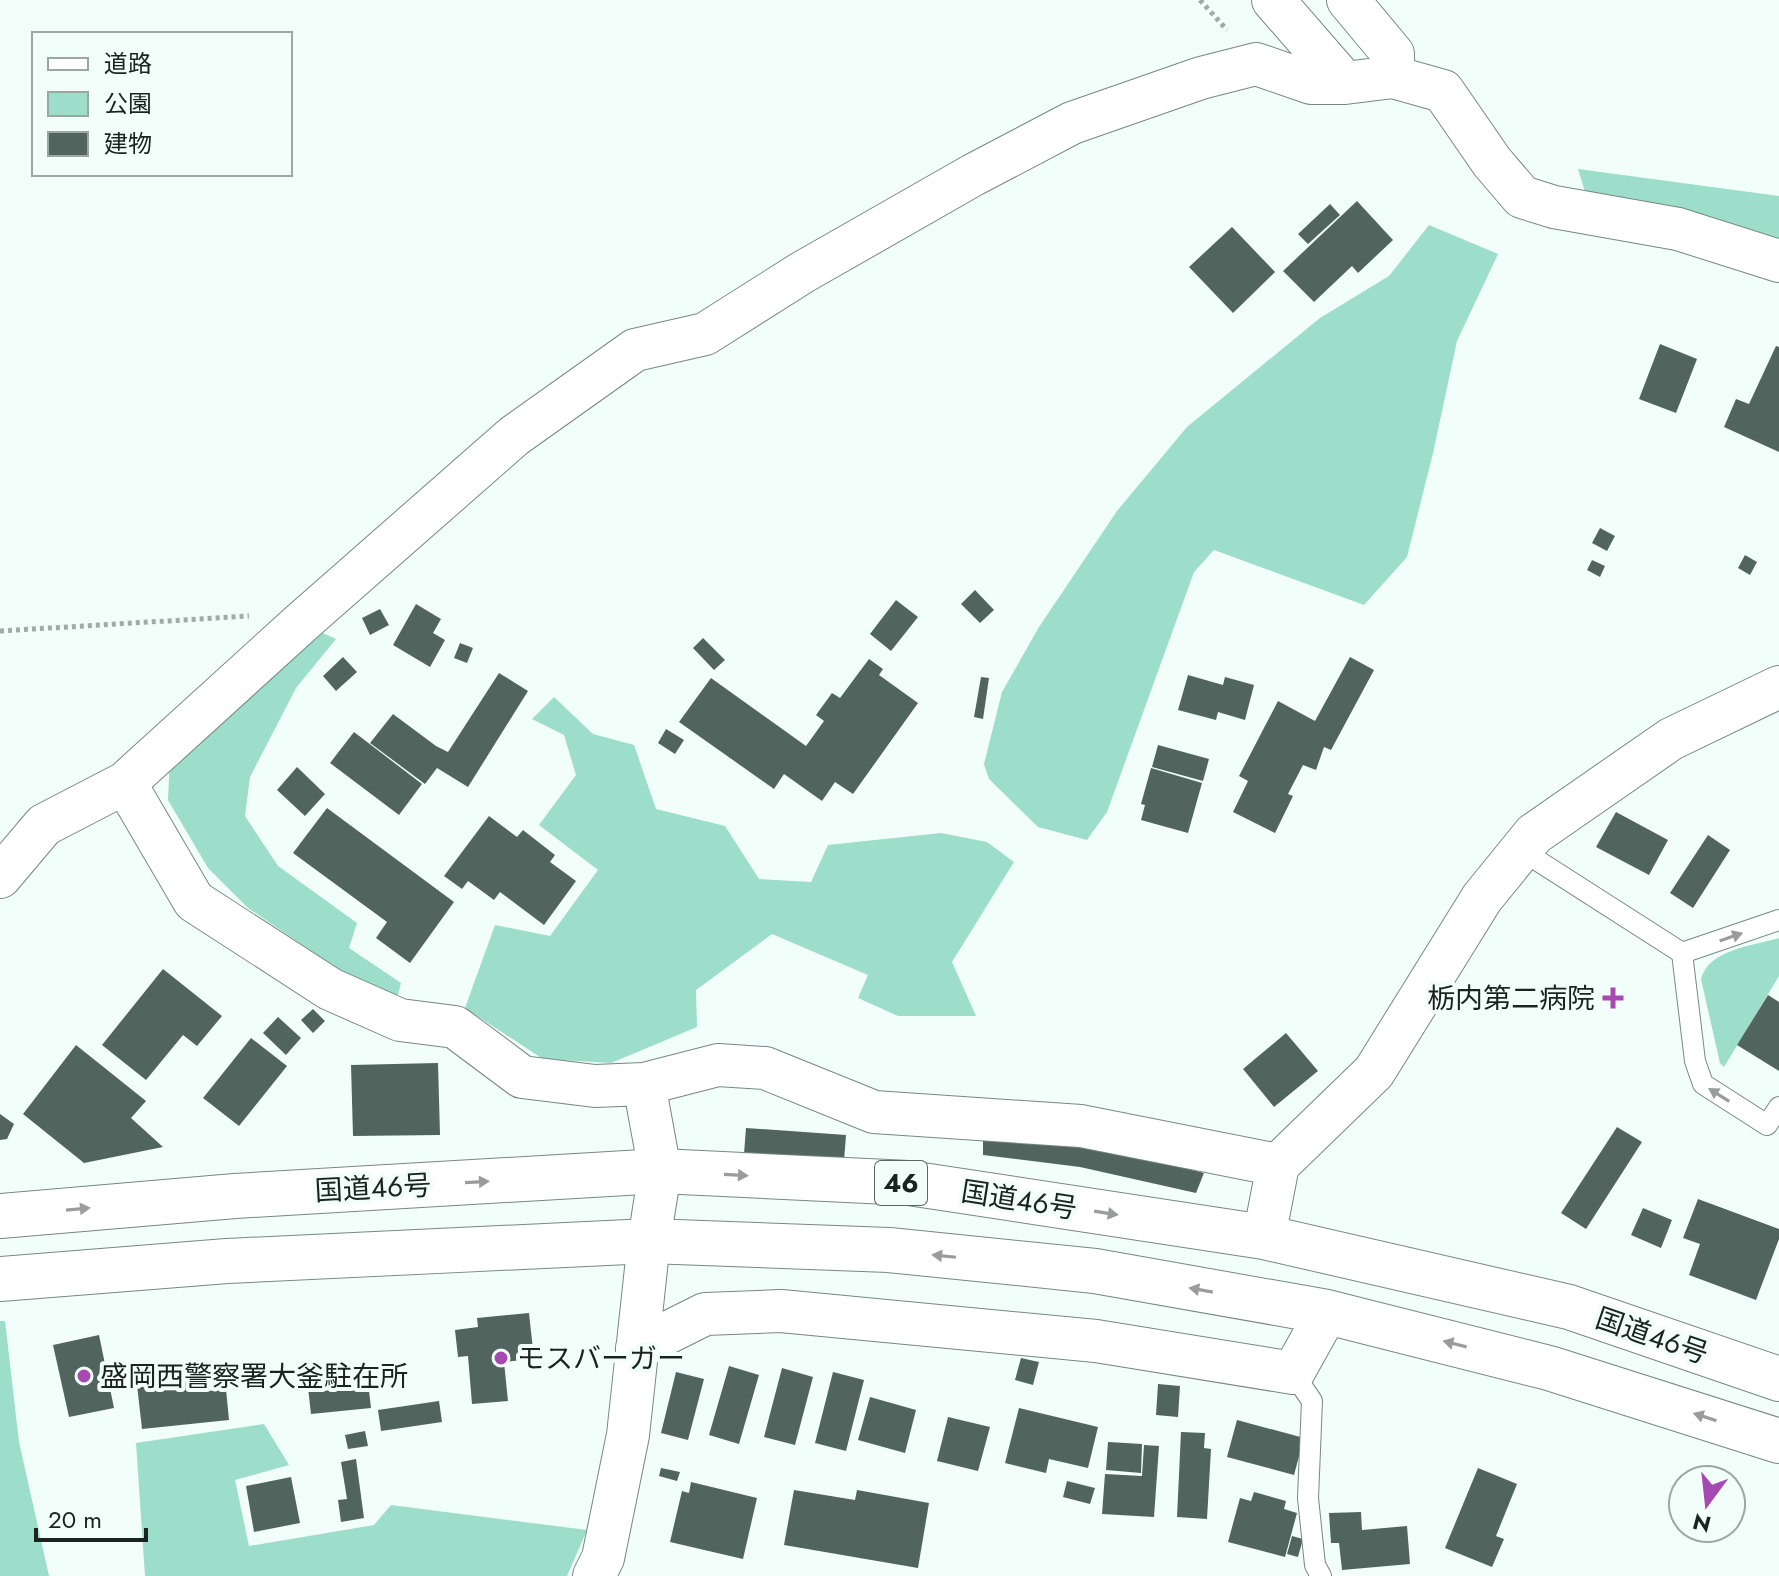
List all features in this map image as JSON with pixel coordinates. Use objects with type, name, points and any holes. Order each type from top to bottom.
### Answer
[{"type":"highway","name":"国道46号","points":[[0,1216],[235,1196],[660,1171],[909,1183],[1264,1237],[1569,1307],[1779,1379]]},
{"type":"highway","points":[[0,1279],[227,1261],[649,1241],[889,1250],[1095,1271],[1327,1312],[1549,1368],[1779,1441]]},
{"type":"street","points":[[1273,0],[1345,83]]},
{"type":"street","points":[[1348,0],[1393,54],[1393,77]]},
{"type":"street","points":[[0,877],[44,825],[125,783],[514,436],[635,350],[705,334],[803,272],[973,175],[1072,123],[1201,78],[1256,64],[1311,83],[1345,83],[1393,77],[1443,91],[1492,162],[1522,197],[1554,207],[1678,229],[1779,261]]},
{"type":"street","points":[[1264,1237],[1278,1165],[1374,1072],[1482,898],[1534,834],[1671,739],[1779,687]]},
{"type":"street","points":[[125,783],[194,901],[330,989],[400,1020],[455,1027],[522,1077],[595,1086],[644,1084],[718,1065],[765,1068],[874,1112],[1081,1126],[1278,1165]]},
{"type":"street","points":[[594,1576],[603,1558],[628,1435],[649,1241],[660,1171],[644,1084]]},
{"type":"street","points":[[637,1348],[705,1314],[781,1311],[1096,1341],[1293,1373],[1327,1312]]},
{"type":"lane","points":[[1521,850],[1682,953]]},
{"type":"lane","points":[[1682,953],[1779,920]]},
{"type":"lane","points":[[1682,953],[1695,1061],[1703,1084],[1767,1125],[1779,1107]]},
{"type":"lane","points":[[1293,1373],[1312,1401],[1308,1498],[1315,1565],[1321,1576]]},
{"type":"path","points":[[0,631],[242,615],[301,623]]},
{"type":"green space","points":[[1578,169],[1779,196],[1779,249],[1585,192]]},
{"type":"green space","points":[[1429,225],[1498,254],[1457,341],[1407,557],[1364,605],[1214,550],[1194,572],[1107,812],[1087,840],[1038,827],[989,779],[984,764],[1002,692],[1039,627],[1117,511],[1187,427],[1320,318],[1389,276]]},
{"type":"green space","points":[[318,631],[336,639],[296,688],[250,777],[245,816],[278,866],[357,923],[349,948],[401,983],[397,999],[351,978],[248,908],[208,868],[168,800],[170,755]]},
{"type":"green space","points":[[554,697],[593,734],[634,745],[656,809],[725,826],[759,879],[811,882],[828,845],[941,833],[987,842],[1014,862],[952,962],[976,1016],[898,1016],[858,998],[868,975],[772,934],[696,990],[697,1027],[611,1063],[543,1059],[465,1008],[495,925],[550,936],[598,870],[539,825],[576,775],[564,735],[532,719]]},
{"type":"green space","points":[[1779,938],[1779,976],[1724,1067],[1720,1063],[1701,979],[1713,961],[1722,955]]},
{"type":"green space","points":[[0,1321],[5,1321],[19,1442],[49,1576],[0,1576]]},
{"type":"green space","points":[[264,1424],[289,1465],[235,1480],[249,1546],[374,1525],[391,1505],[587,1530],[567,1576],[145,1576],[136,1443]]},
{"type":"building","points":[[1357,201],[1393,240],[1358,273],[1352,266],[1314,302],[1283,271]]},
{"type":"building","points":[[1330,204],[1340,215],[1308,244],[1298,234]]},
{"type":"building","points":[[1232,227],[1275,272],[1233,313],[1189,267]]},
{"type":"building","points":[[1660,344],[1697,359],[1676,413],[1639,399]]},
{"type":"building","points":[[1776,346],[1779,347],[1779,452],[1724,427],[1736,399],[1749,404]]},
{"type":"building","points":[[1600,528],[1615,536],[1607,551],[1592,543]]},
{"type":"building","points":[[1745,555],[1757,562],[1750,575],[1738,568]]},
{"type":"building","points":[[1592,560],[1605,566],[1600,577],[1587,570]]},
{"type":"building","points":[[975,590],[994,610],[980,623],[961,604]]},
{"type":"building","points":[[896,600],[918,617],[891,651],[870,634]]},
{"type":"building","points":[[416,604],[441,619],[433,633],[445,640],[430,667],[393,645]]},
{"type":"building","points":[[380,609],[389,625],[370,635],[362,618]]},
{"type":"building","points":[[703,638],[725,660],[714,670],[693,648]]},
{"type":"building","points":[[460,643],[473,648],[467,663],[454,658]]},
{"type":"building","points":[[343,657],[357,672],[336,691],[323,676]]},
{"type":"building","points":[[1350,657],[1374,670],[1331,750],[1324,747],[1316,770],[1303,765],[1288,794],[1293,796],[1275,833],[1233,812],[1248,781],[1239,776],[1278,701],[1315,721]]},
{"type":"building","points":[[869,659],[883,669],[879,675],[918,703],[853,794],[835,782],[822,801],[784,774],[774,789],[679,722],[711,678],[806,746],[824,721],[816,715],[832,693],[840,698]]},
{"type":"building","points":[[499,673],[528,691],[468,787],[437,768],[425,784],[370,743],[393,714],[448,752]]},
{"type":"building","points":[[1188,675],[1223,685],[1225,677],[1254,685],[1245,720],[1218,712],[1216,720],[1178,710]]},
{"type":"building","points":[[981,677],[989,678],[983,719],[974,717]]},
{"type":"building","points":[[666,729],[684,740],[675,754],[658,743]]},
{"type":"building","points":[[354,732],[422,784],[399,815],[330,763]]},
{"type":"building","points":[[1158,745],[1209,759],[1203,781],[1152,767]]},
{"type":"building","points":[[297,767],[325,794],[305,816],[277,790]]},
{"type":"building","points":[[1151,768],[1202,783],[1188,833],[1141,820],[1145,805],[1141,804]]},
{"type":"building","points":[[327,808],[454,902],[410,963],[376,938],[387,922],[293,853]]},
{"type":"building","points":[[1616,812],[1668,840],[1649,875],[1596,847]]},
{"type":"building","points":[[489,816],[517,837],[523,830],[555,855],[550,862],[576,881],[544,925],[500,892],[494,900],[468,881],[462,889],[444,876]]},
{"type":"building","points":[[1708,835],[1730,850],[1693,908],[1670,893]]},
{"type":"building","points":[[163,969],[222,1016],[197,1046],[183,1035],[146,1080],[102,1045]]},
{"type":"building","points":[[1768,995],[1779,1002],[1779,1071],[1737,1045]]},
{"type":"building","points":[[313,1009],[325,1021],[313,1033],[301,1020]]},
{"type":"building","points":[[278,1017],[301,1038],[286,1055],[263,1033]]},
{"type":"building","points":[[1286,1033],[1318,1071],[1274,1107],[1243,1069]]},
{"type":"building","points":[[251,1038],[287,1066],[239,1126],[203,1098]]},
{"type":"building","points":[[76,1045],[146,1101],[131,1118],[163,1147],[84,1163],[23,1114]]},
{"type":"building","points":[[438,1063],[440,1135],[353,1136],[351,1065]]},
{"type":"building","points":[[0,1114],[14,1124],[7,1139],[0,1140]]},
{"type":"building","points":[[1617,1127],[1642,1142],[1586,1229],[1561,1213]]},
{"type":"building","points":[[746,1128],[846,1135],[844,1161],[744,1154]]},
{"type":"building","points":[[983,1134],[1082,1142],[1204,1173],[1196,1193],[1080,1167],[983,1155]]},
{"type":"building","points":[[1698,1199],[1779,1229],[1779,1239],[1756,1300],[1689,1275],[1700,1244],[1683,1238]]},
{"type":"building","points":[[1643,1208],[1672,1220],[1661,1248],[1631,1235]]},
{"type":"building","name":"モスバーガー","points":[[529,1313],[534,1359],[504,1362],[508,1401],[472,1404],[468,1356],[458,1357],[455,1330],[478,1327],[477,1318]]},
{"type":"building","name":"盛岡西警察署大釜駐在所","points":[[99,1335],[114,1408],[69,1417],[53,1345]]},
{"type":"building","points":[[1021,1358],[1039,1362],[1033,1385],[1015,1380]]},
{"type":"building","points":[[366,1365],[371,1408],[311,1414],[306,1370]]},
{"type":"building","points":[[729,1366],[759,1375],[739,1444],[709,1435]]},
{"type":"building","points":[[782,1368],[813,1377],[795,1445],[764,1437]]},
{"type":"building","points":[[676,1372],[704,1379],[688,1440],[661,1433]]},
{"type":"building","points":[[833,1372],[864,1380],[846,1451],[815,1443]]},
{"type":"building","points":[[199,1378],[200,1392],[226,1389],[229,1420],[142,1429],[137,1385]]},
{"type":"building","points":[[1158,1384],[1180,1386],[1178,1417],[1156,1415]]},
{"type":"building","points":[[870,1397],[916,1410],[905,1453],[858,1440]]},
{"type":"building","points":[[439,1401],[442,1422],[381,1431],[378,1410]]},
{"type":"building","points":[[1019,1408],[1098,1427],[1088,1468],[1049,1459],[1046,1473],[1005,1463]]},
{"type":"building","points":[[948,1417],[990,1427],[978,1471],[937,1461]]},
{"type":"building","points":[[1237,1420],[1304,1438],[1294,1475],[1227,1457]]},
{"type":"building","points":[[365,1431],[368,1446],[348,1449],[345,1435]]},
{"type":"building","points":[[1181,1432],[1205,1433],[1204,1448],[1211,1449],[1207,1519],[1177,1517]]},
{"type":"building","points":[[1108,1442],[1142,1444],[1141,1473],[1106,1470]]},
{"type":"building","points":[[1144,1445],[1159,1446],[1154,1517],[1102,1514],[1105,1474],[1142,1476]]},
{"type":"building","points":[[356,1459],[364,1518],[341,1522],[338,1500],[347,1499],[341,1462]]},
{"type":"building","points":[[661,1468],[680,1472],[677,1481],[659,1476]]},
{"type":"building","points":[[1478,1468],[1517,1484],[1496,1536],[1504,1539],[1492,1567],[1445,1548]]},
{"type":"building","points":[[291,1477],[300,1523],[254,1532],[246,1486]]},
{"type":"building","points":[[1067,1481],[1095,1488],[1090,1504],[1063,1497]]},
{"type":"building","points":[[691,1482],[757,1498],[743,1559],[670,1542],[682,1491],[689,1493]]},
{"type":"building","points":[[794,1490],[855,1500],[857,1490],[929,1503],[918,1568],[784,1545]]},
{"type":"building","points":[[1254,1492],[1286,1501],[1284,1509],[1297,1513],[1285,1557],[1228,1542],[1240,1498],[1251,1501]]},
{"type":"building","points":[[1361,1512],[1362,1530],[1407,1526],[1410,1564],[1342,1570],[1339,1543],[1331,1543],[1329,1513]]},
{"type":"building","points":[[1292,1536],[1303,1539],[1298,1557],[1287,1554]]},
{"type":"place","name":"栃内第二病院","points":[[1613,998]]},
{"type":"place","name":"モスバーガー","points":[[501,1358]]},
{"type":"place","name":"盛岡西警察署大釜駐在所","points":[[84,1376]]}]
